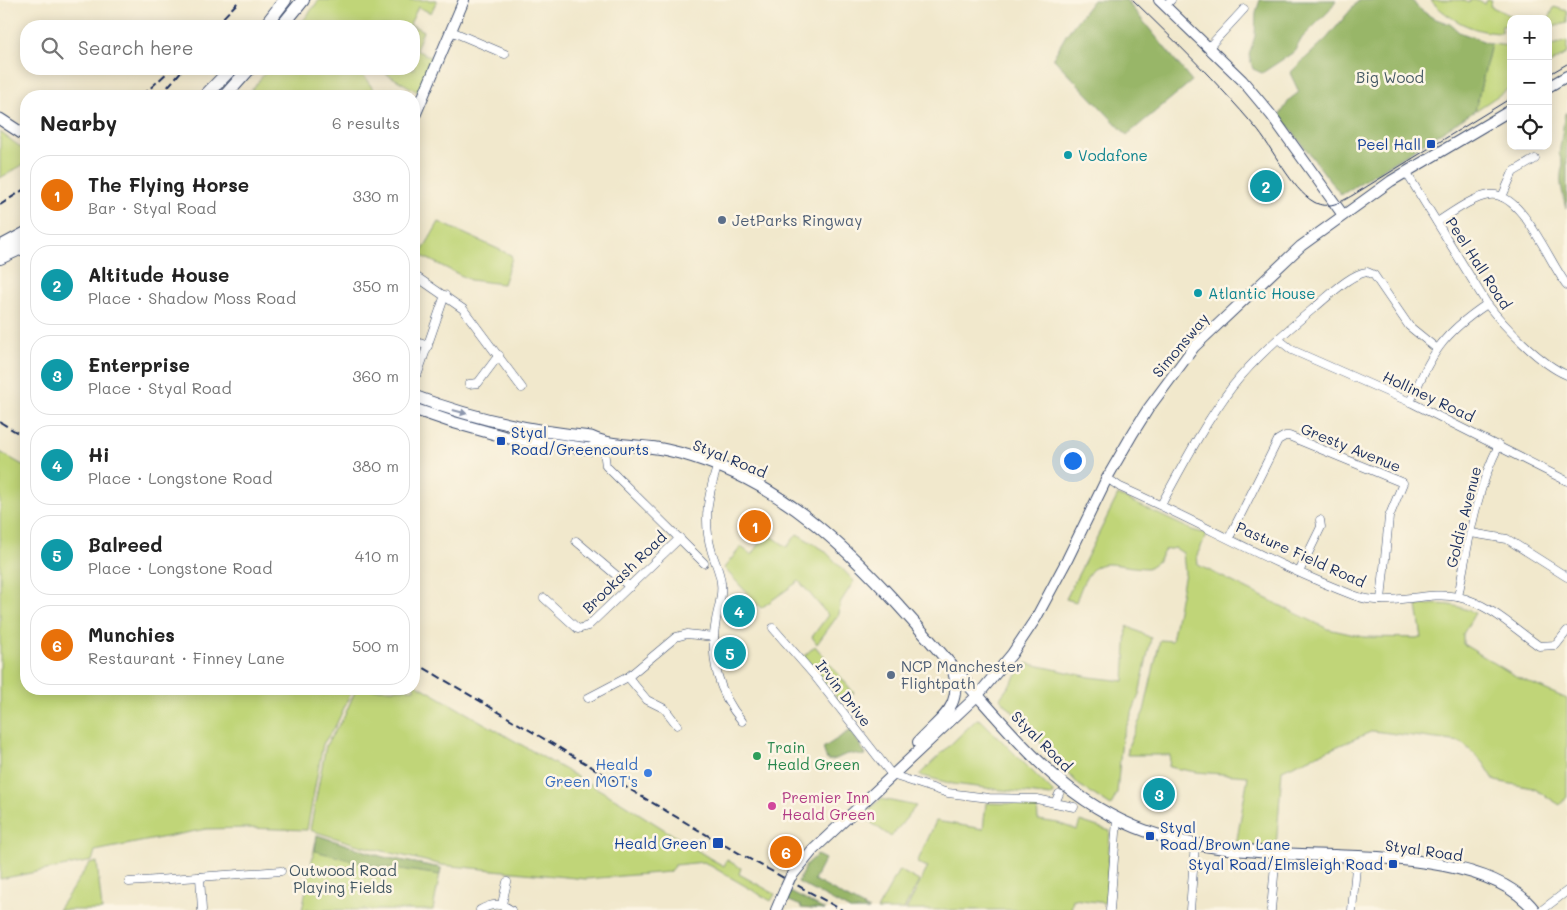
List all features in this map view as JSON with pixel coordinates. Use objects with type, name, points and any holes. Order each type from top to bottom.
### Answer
[{"type":"highway","points":[[270,20],[285,0]]},
{"type":"highway","points":[[287,20],[303,0]]},
{"type":"highway","points":[[211,90],[224,75]]},
{"type":"highway","points":[[230,90],[243,75]]},
{"type":"highway","points":[[0,247],[20,236]]},
{"type":"highway","points":[[0,258],[20,249]]},
{"type":"main road","points":[[0,119],[20,132]]},
{"type":"main road","name":"Styal Road","points":[[420,398],[449,409],[511,425],[591,437],[603,443],[668,450],[718,467],[767,490],[816,524],[850,555],[1033,756],[1076,795],[1116,820],[1162,836],[1195,844],[1276,853],[1406,860],[1458,868],[1488,876],[1511,888],[1526,899],[1534,910]]},
{"type":"main road","name":"Styal Road","points":[[420,411],[510,438],[590,448],[603,443]]},
{"type":"street","points":[[420,104],[464,0]]},
{"type":"street","points":[[1165,2],[1242,80],[1288,134],[1342,215]]},
{"type":"street","points":[[1209,47],[1244,9]]},
{"type":"street","points":[[451,31],[505,54]]},
{"type":"street","points":[[1552,85],[1567,76]]},
{"type":"street","name":"Simonsway","points":[[776,910],[790,878],[812,850],[978,695],[1012,654],[1036,618],[1107,478],[1148,409],[1194,347],[1280,264],[1342,215],[1406,172],[1507,112]]},
{"type":"street","points":[[1502,197],[1513,172],[1536,159]]},
{"type":"street","name":"Peel Hall Road","points":[[1406,172],[1487,304],[1520,341],[1567,374]]},
{"type":"street","points":[[1437,222],[1488,195],[1502,197],[1514,204],[1526,219],[1567,285]]},
{"type":"street","points":[[1161,505],[1205,426],[1233,386],[1278,339],[1332,293],[1360,274],[1368,272],[1374,275],[1409,326],[1436,348]]},
{"type":"street","points":[[420,279],[463,309],[522,388]]},
{"type":"street","points":[[420,368],[445,295]]},
{"type":"street","points":[[1410,402],[1436,348],[1462,320],[1487,304]]},
{"type":"street","name":"Holliney Road","points":[[1278,339],[1292,350],[1410,402],[1499,445],[1567,481]]},
{"type":"street","points":[[420,343],[428,346]]},
{"type":"street","points":[[470,384],[478,383],[499,355]]},
{"type":"street","name":"Gresty Avenue","points":[[1229,538],[1278,440],[1285,436],[1298,440],[1403,483],[1389,517],[1381,600]]},
{"type":"street","points":[[603,443],[606,466],[704,562]]},
{"type":"street","name":"Goldie Avenue","points":[[1458,597],[1486,470],[1499,445]]},
{"type":"street","points":[[718,467],[707,501],[706,519],[708,536],[721,583],[721,597],[714,637],[721,691],[742,721]]},
{"type":"street","name":"Pasture Field Road","points":[[1107,478],[1299,572],[1355,596],[1381,600],[1458,597],[1478,605],[1502,619],[1538,646],[1556,645],[1567,631]]},
{"type":"street","points":[[1299,572],[1321,527],[1320,520]]},
{"type":"street","points":[[1471,533],[1507,539],[1567,577]]},
{"type":"street","name":"Brookash Road","points":[[544,598],[578,629],[588,626],[680,538]]},
{"type":"street","points":[[576,541],[630,587]]},
{"type":"street","name":"Irvin Drive","points":[[773,628],[820,682],[892,775]]},
{"type":"street","points":[[588,698],[628,676],[669,641],[681,635],[714,637]]},
{"type":"street","points":[[914,755],[917,743],[953,704],[957,695],[952,666]]},
{"type":"street","points":[[628,676],[647,700],[664,709],[675,723],[666,726]]},
{"type":"street","points":[[892,775],[948,793],[989,798],[1037,799],[1074,808]]},
{"type":"street","points":[[1056,803],[1059,794]]},
{"type":"street","points":[[1110,910],[1116,820]]},
{"type":"street","points":[[1190,910],[1195,844]]},
{"type":"street","points":[[1271,910],[1276,853]]},
{"type":"street","points":[[1352,910],[1357,857]]},
{"type":"street","points":[[129,882],[281,871]]},
{"type":"street","points":[[200,877],[202,910]]},
{"type":"street","points":[[502,904],[507,882]]},
{"type":"street","points":[[1542,910],[1567,891]]},
{"type":"street","points":[[480,910],[488,906],[502,904],[511,910]]},
{"type":"green space","points":[[319,0],[437,0],[431,13],[418,7],[412,20],[304,20]]},
{"type":"green space","points":[[1093,0],[1126,0],[1192,81],[1127,135],[1053,58],[1066,35]]},
{"type":"green space","points":[[1260,0],[1336,0],[1329,11],[1302,38],[1294,52],[1262,73],[1253,69],[1249,55],[1255,36],[1256,12]]},
{"type":"green space","name":"Big Wood","points":[[1359,0],[1412,0],[1418,8],[1433,18],[1450,24],[1459,32],[1491,44],[1475,111],[1341,195],[1280,115],[1290,99],[1299,92],[1290,73],[1327,38]]},
{"type":"green space","points":[[1430,0],[1463,0],[1469,3],[1471,0],[1479,0],[1485,4],[1487,0],[1492,0],[1490,6],[1509,15],[1507,15],[1507,25],[1502,26],[1501,33],[1490,32],[1462,24]]},
{"type":"green space","points":[[1554,7],[1567,11],[1567,23],[1552,27],[1551,15]]},
{"type":"green space","points":[[1567,41],[1567,53],[1552,62],[1552,60],[1552,45]]},
{"type":"green space","points":[[1491,44],[1507,46],[1507,90],[1475,111]]},
{"type":"green space","points":[[420,52],[433,58],[419,90],[415,90],[388,75],[420,75]]},
{"type":"green space","points":[[263,75],[363,75],[374,90],[252,90]]},
{"type":"green space","points":[[1565,113],[1567,113],[1567,208],[1561,186],[1563,164],[1559,154]]},
{"type":"green space","points":[[0,132],[20,147],[20,166],[0,178]]},
{"type":"green space","points":[[439,222],[511,255],[512,258],[503,284],[470,280],[420,255]]},
{"type":"green space","points":[[0,452],[20,464],[20,695],[350,695],[336,725],[323,744],[307,830],[206,829],[95,851],[92,861],[0,879]]},
{"type":"green space","points":[[1118,495],[1192,530],[1207,534],[1197,555],[1198,565],[1328,629],[1364,637],[1422,638],[1417,606],[1447,605],[1460,607],[1475,613],[1463,634],[1463,644],[1519,678],[1567,699],[1567,796],[1560,805],[1533,788],[1495,781],[1483,762],[1461,742],[1373,731],[1282,770],[1276,848],[1236,845],[1248,776],[1196,772],[1169,767],[1170,755],[1127,755],[1129,744],[1144,711],[1160,640],[1172,641],[1185,573],[1183,553],[1175,548],[1165,550],[1157,562],[1148,568],[1111,564],[1095,567],[1082,585],[1076,602],[1066,599]]},
{"type":"green space","points":[[767,533],[787,547],[797,534],[824,550],[854,581],[840,603],[839,614],[817,644],[812,637],[828,615],[799,581],[761,608],[724,568],[741,547],[752,555]]},
{"type":"green space","points":[[1127,626],[1151,638],[1139,695],[1122,738],[1117,793],[1111,806],[1079,785],[1000,698],[1026,663],[1090,677],[1124,681]]},
{"type":"green space","points":[[815,646],[854,693],[840,701],[803,657]]},
{"type":"green space","points":[[420,686],[621,802],[711,859],[724,866],[727,860],[741,868],[739,874],[775,894],[771,901],[704,862],[675,865],[669,872],[586,879],[442,865],[358,845],[310,830],[326,745],[344,717],[353,695],[420,695]]},
{"type":"green space","points":[[977,719],[981,720],[1054,793],[1051,796],[953,784],[919,775]]},
{"type":"green space","points":[[851,730],[866,755],[848,754],[827,760],[823,748]]},
{"type":"green space","points":[[881,799],[916,806],[891,837],[862,816]]},
{"type":"green space","points":[[986,803],[1037,804],[1038,820],[1058,823],[1077,830],[1080,821],[1110,831],[1106,903],[1073,899],[1071,910],[906,910],[928,867],[917,863],[936,821],[983,829]]},
{"type":"green space","name":"Outwood Road Playing Fields","points":[[317,835],[383,857],[441,868],[433,910],[302,910]]},
{"type":"green space","points":[[317,835],[383,857],[441,868],[440,875],[365,864],[315,851]]},
{"type":"green space","points":[[817,855],[825,859],[814,880],[869,910],[850,910],[798,882],[806,865]]},
{"type":"green space","points":[[97,862],[102,910],[58,910],[89,864]]},
{"type":"green space","points":[[899,870],[919,881],[904,910],[877,910]]},
{"type":"green space","points":[[790,892],[825,910],[801,908],[801,906],[787,900]]},
{"type":"tram line","points":[[1133,0],[1226,94],[1262,136],[1298,188],[1306,196],[1319,204],[1334,204],[1348,198],[1507,100]]},
{"type":"tram line","points":[[1552,73],[1567,64]]},
{"type":"railway","points":[[221,20],[240,0]]},
{"type":"railway","points":[[148,90],[165,75]]},
{"type":"railway","points":[[165,90],[178,75]]},
{"type":"railway","points":[[0,205],[20,192]]},
{"type":"railway","points":[[0,422],[20,434]]},
{"type":"railway","points":[[420,666],[717,841],[842,910]]},
{"type":"place","name":"Peel Hall","points":[[1431,144]]},
{"type":"place","name":"Vodafone","points":[[1068,155]]},
{"type":"place","name":"Altitude House","points":[[1266,186]]},
{"type":"place","name":"JetParks Ringway","points":[[722,220]]},
{"type":"place","name":"Atlantic House","points":[[1198,293]]},
{"type":"place","name":"Styal Road/Greencourts","points":[[501,441]]},
{"type":"place","name":"The Flying Horse","points":[[755,526]]},
{"type":"place","name":"Hi","points":[[739,611]]},
{"type":"place","name":"Balreed","points":[[730,653]]},
{"type":"place","name":"NCP Manchester Flightpath","points":[[891,675]]},
{"type":"place","name":"Train Heald Green","points":[[757,756]]},
{"type":"place","name":"Heald Green MOT's","points":[[648,773]]},
{"type":"place","name":"Enterprise","points":[[1159,794]]},
{"type":"place","name":"Premier Inn Heald Green","points":[[772,806]]},
{"type":"place","name":"Styal Road/Brown Lane","points":[[1150,836]]},
{"type":"place","name":"Heald Green","points":[[718,843]]},
{"type":"place","name":"Munchies","points":[[786,852]]},
{"type":"place","name":"Styal Road/Elmsleigh Road","points":[[1393,864]]}]
